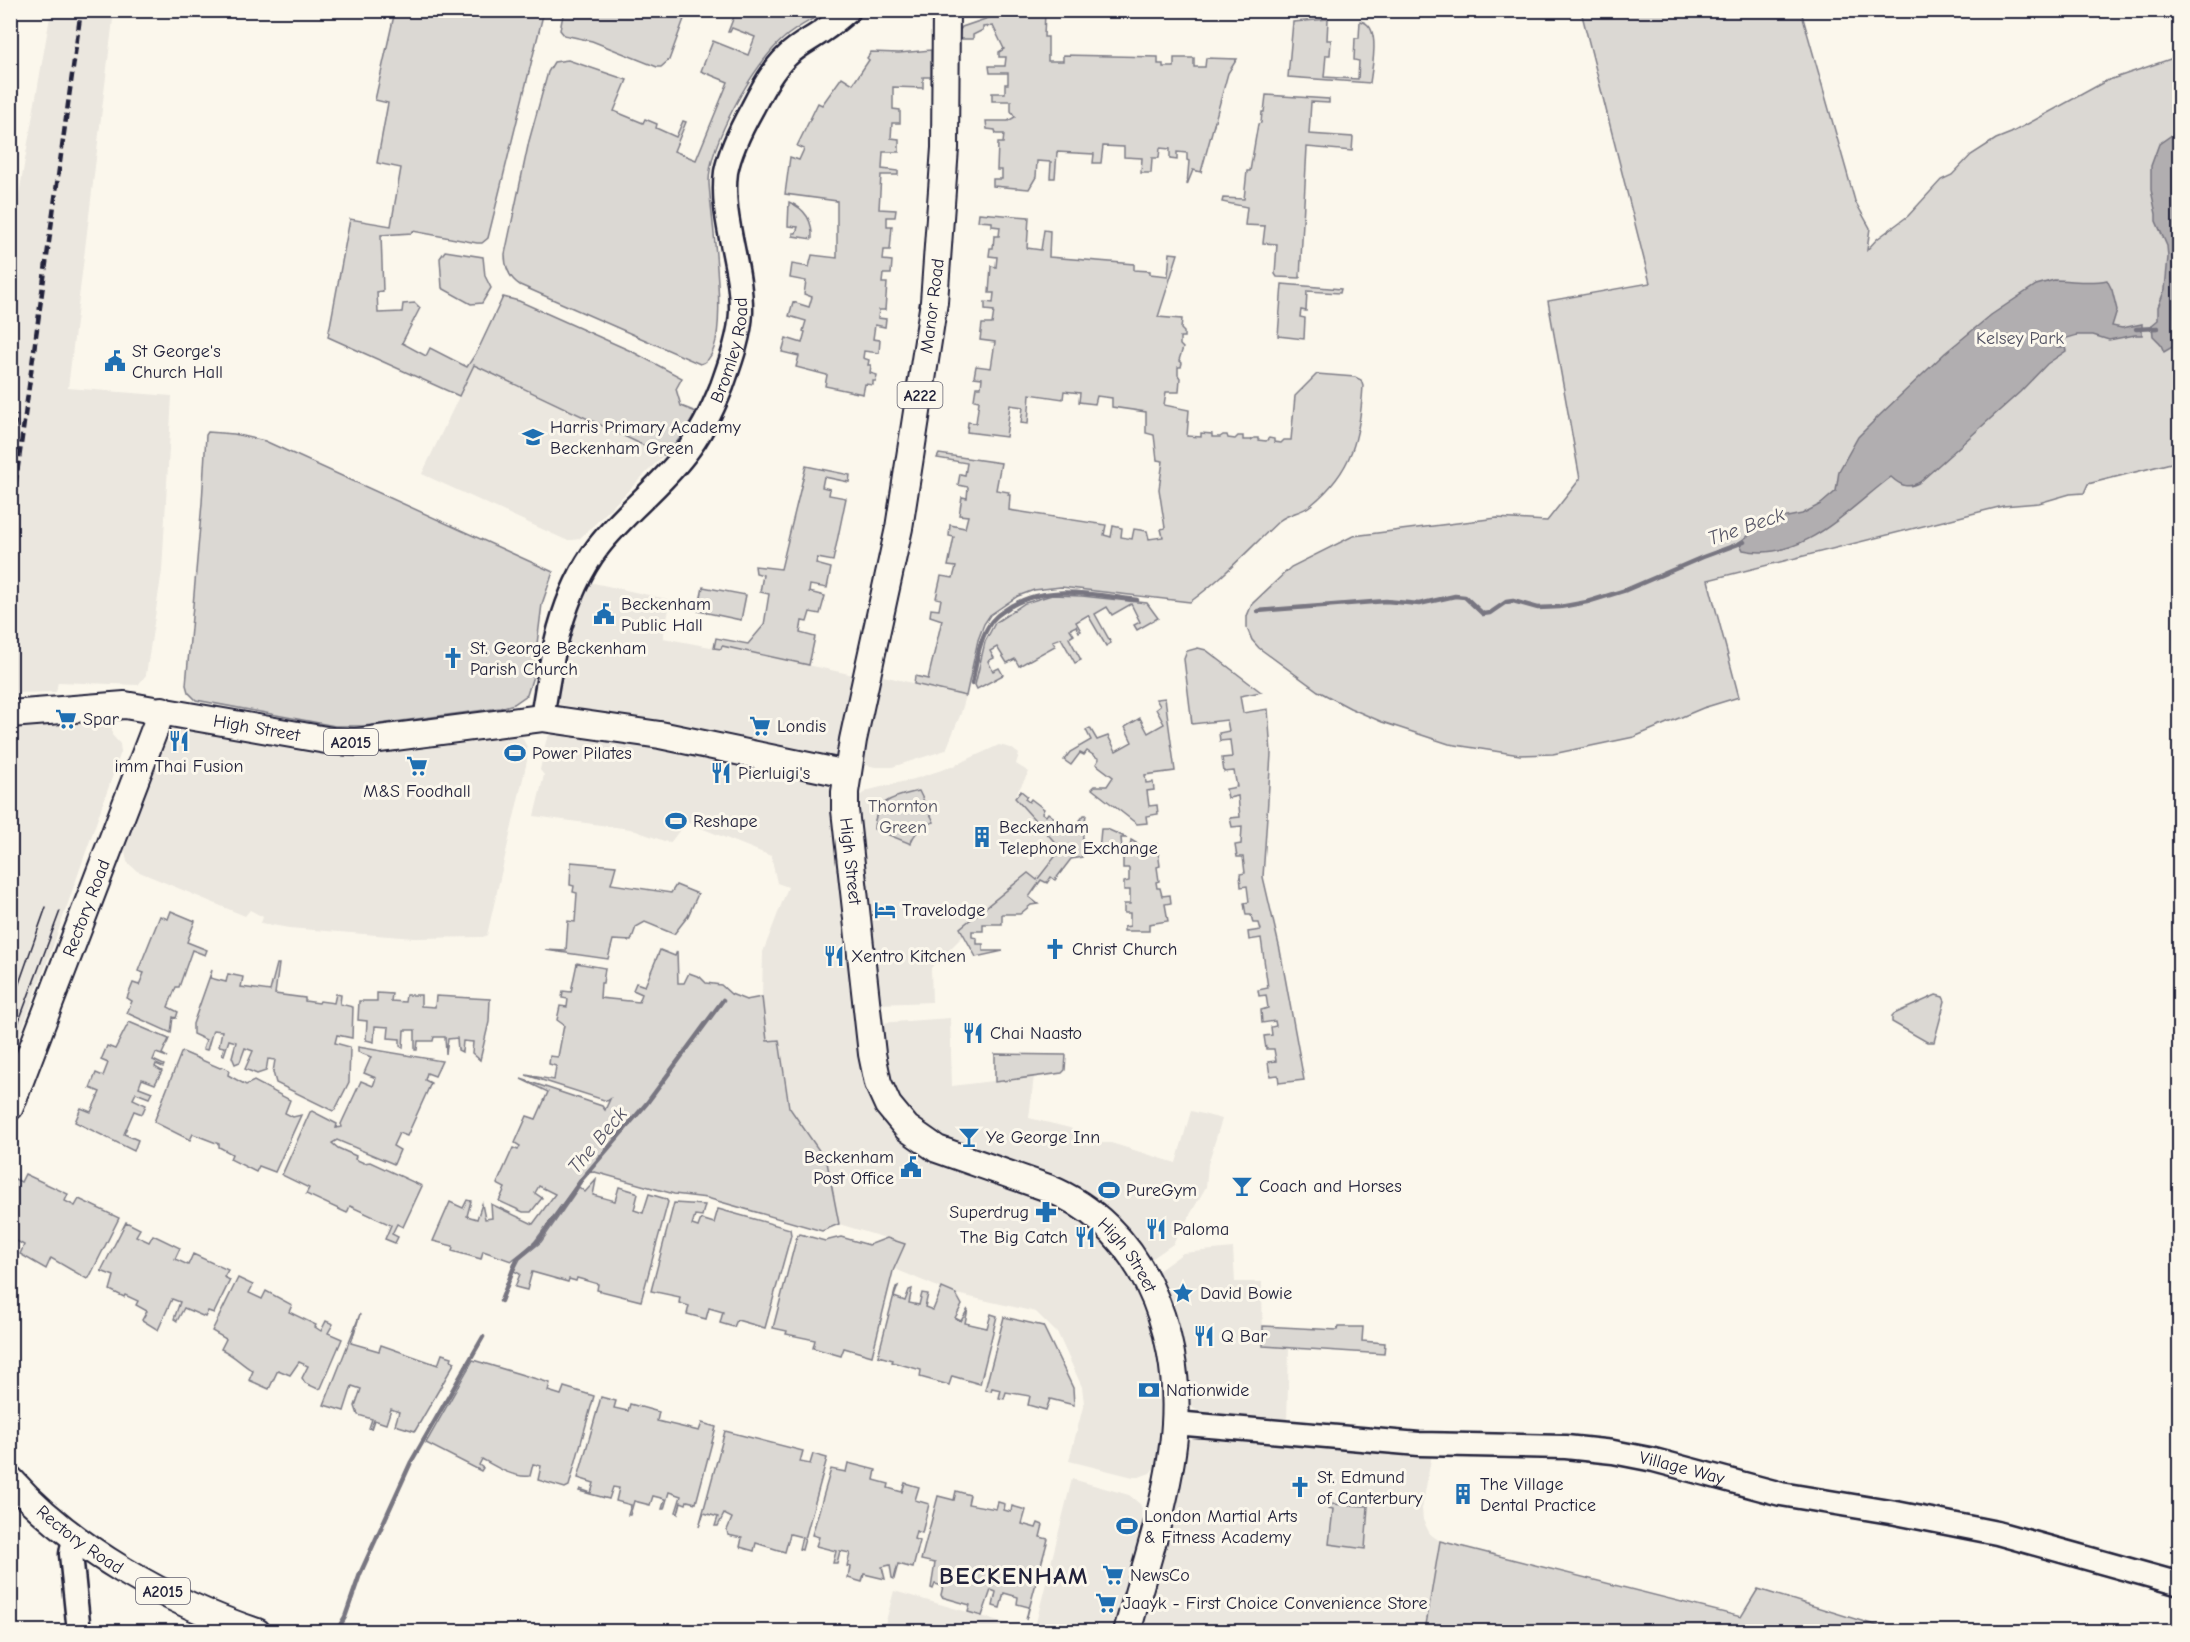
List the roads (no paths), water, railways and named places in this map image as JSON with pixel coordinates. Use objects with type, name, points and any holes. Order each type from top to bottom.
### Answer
[{"type":"main road","name":"Manor Road","points":[[847,774],[899,528],[928,347],[943,195],[946,10]]},
{"type":"main road","name":"High Street","points":[[10,714],[114,705],[136,706],[344,742],[542,718],[660,735],[847,774],[845,810],[867,1015],[875,1071],[885,1099],[899,1120],[924,1142],[951,1155],[1063,1194],[1090,1210],[1115,1233],[1139,1265],[1159,1313],[1171,1366],[1175,1423],[1170,1461],[1157,1523],[1127,1632]]},
{"type":"main road","name":"Rectory Road","points":[[10,1107],[162,710]]},
{"type":"main road","name":"Rectory Road","points":[[10,1479],[74,1537],[120,1567],[171,1595],[257,1632]]},
{"type":"street","name":"Bromley Road","points":[[542,718],[560,626],[570,596],[583,570],[607,536],[674,467],[693,444],[709,417],[730,363],[741,313],[738,272],[726,192],[727,170],[749,113],[779,64],[795,49],[849,10]]},
{"type":"street","name":"Village Way","points":[[1175,1423],[1419,1444],[1566,1447],[1613,1452],[1654,1460],[1781,1494],[1997,1533],[2180,1584]]},
{"type":"street","points":[[74,1537],[71,1554],[79,1632]]},
{"type":"waterway","name":"The Beck","points":[[2136,329],[2158,328]]},
{"type":"waterway","name":"The Beck","points":[[1258,611],[1386,601],[1419,604],[1455,596],[1465,597],[1483,614],[1490,613],[1506,602],[1513,601],[1538,608],[1560,607],[1587,602],[1626,590],[1744,542]]},
{"type":"waterway","name":"The Beck","points":[[972,684],[982,640],[990,623],[1011,606],[1041,595],[1073,592],[1137,600]]},
{"type":"waterway","name":"The Beck","points":[[501,1301],[517,1259],[539,1240],[582,1179],[647,1103],[723,1000]]},
{"type":"waterway","name":"The Beck","points":[[336,1632],[345,1617],[360,1574],[411,1462],[483,1337]]},
{"type":"tram line","points":[[10,1009],[46,907]]},
{"type":"tram line","points":[[10,1045],[60,911]]},
{"type":"railway","points":[[10,524],[81,10]]},
{"type":"railway","points":[[10,456],[16,415]]},
{"type":"place","name":"St George's Church Hall","points":[[115,361]]},
{"type":"place","name":"Harris Primary Academy Beckenham Green","points":[[533,437]]},
{"type":"place","name":"Beckenham Public Hall","points":[[604,614]]},
{"type":"place","name":"St. George Beckenham Parish Church","points":[[453,658]]},
{"type":"place","name":"Spar","points":[[66,719]]},
{"type":"place","name":"Londis","points":[[760,726]]},
{"type":"place","name":"imm Thai Fusion","points":[[179,741]]},
{"type":"place","name":"Power Pilates","points":[[515,753]]},
{"type":"place","name":"M&S Foodhall","points":[[417,766]]},
{"type":"place","name":"Pierluigi's","points":[[721,773]]},
{"type":"place","name":"Reshape","points":[[676,821]]},
{"type":"place","name":"Beckenham Telephone Exchange","points":[[982,837]]},
{"type":"place","name":"Travelodge","points":[[885,910]]},
{"type":"place","name":"Christ Church","points":[[1055,949]]},
{"type":"place","name":"Xentro Kitchen","points":[[834,956]]},
{"type":"place","name":"Chai Naasto","points":[[973,1033]]},
{"type":"place","name":"Ye George Inn","points":[[969,1137]]},
{"type":"place","name":"Beckenham Post Office","points":[[911,1167]]},
{"type":"place","name":"Coach and Horses","points":[[1242,1186]]},
{"type":"place","name":"PureGym","points":[[1109,1190]]},
{"type":"place","name":"Superdrug","points":[[1046,1212]]},
{"type":"place","name":"Paloma","points":[[1156,1229]]},
{"type":"place","name":"The Big Catch","points":[[1085,1237]]},
{"type":"place","name":"David Bowie","points":[[1183,1293]]},
{"type":"place","name":"Q Bar","points":[[1204,1336]]},
{"type":"place","name":"Nationwide","points":[[1149,1390]]},
{"type":"place","name":"St. Edmund of Canterbury","points":[[1300,1487]]},
{"type":"place","name":"The Village Dental Practice","points":[[1463,1494]]},
{"type":"place","name":"London Martial Arts & Fitness Academy","points":[[1127,1526]]},
{"type":"place","name":"NewsCo","points":[[1113,1575]]},
{"type":"place","name":"Jaayk - First Choice Convenience Store","points":[[1106,1603]]},
{"type":"district","name":"BECKENHAM","points":[[1014,1576]]},
{"type":"park label","name":"Kelsey Park","points":[[2020,338]]},
{"type":"park label","name":"Thornton Green","points":[[903,816]]}]
